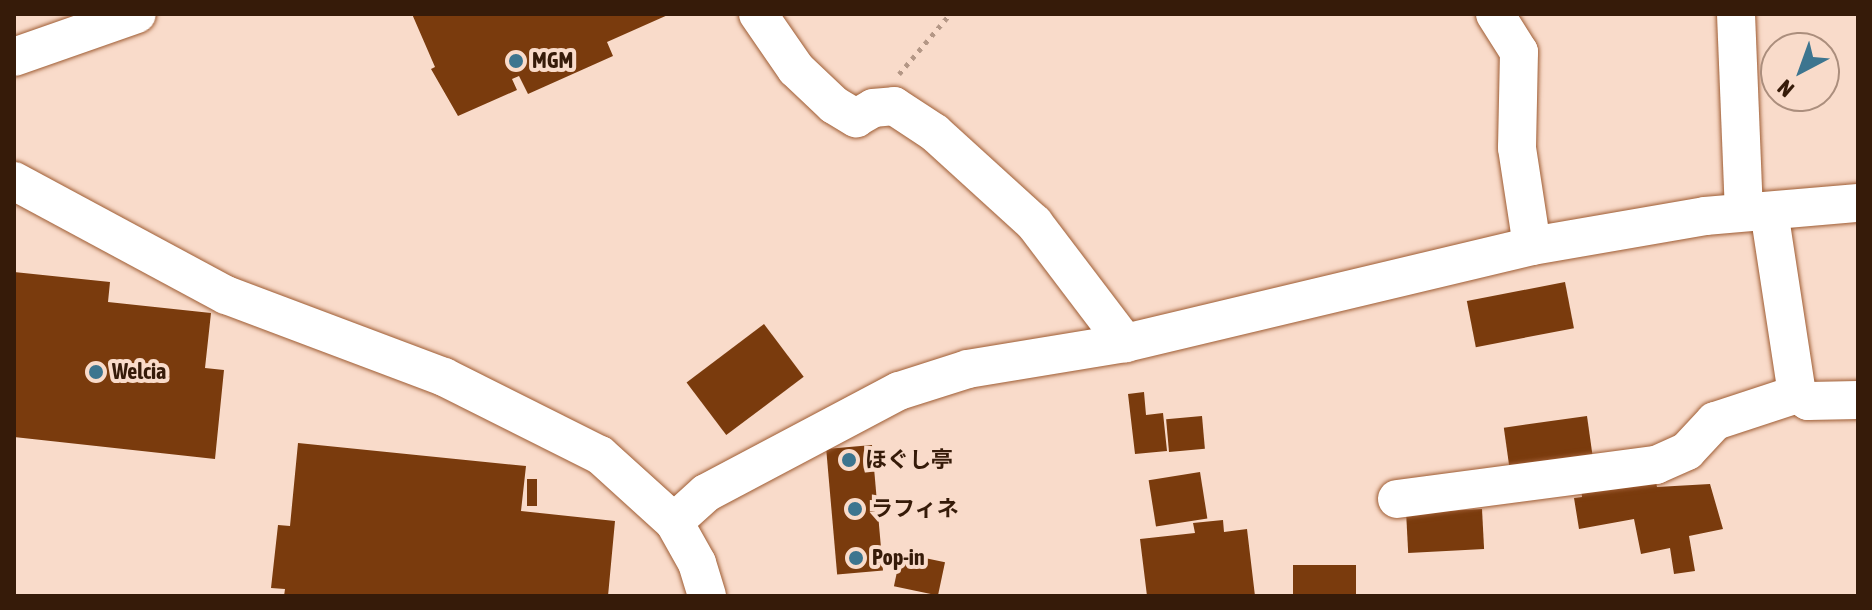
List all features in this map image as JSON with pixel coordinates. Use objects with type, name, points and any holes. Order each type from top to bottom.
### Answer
[{"type":"street","points":[[14,57],[88,22],[137,14]]},
{"type":"street","points":[[758,14],[796,69],[834,105],[856,118],[873,108],[894,106],[935,133],[1034,223],[1125,343]]},
{"type":"street","points":[[1495,14],[1519,52],[1517,148],[1532,246]]},
{"type":"street","points":[[1736,14],[1756,211],[1797,394],[1808,401],[1858,400]]},
{"type":"street","points":[[14,181],[226,295],[444,377],[551,427],[620,470],[674,522],[697,563],[707,596]]},
{"type":"street","points":[[674,522],[706,493],[899,391],[996,363],[1125,343],[1532,246],[1756,211],[1858,203]]},
{"type":"street","points":[[1397,499],[1656,465],[1687,451],[1715,421],[1797,394]]},
{"type":"path","points":[[910,60],[950,14]]},
{"type":"building","name":"MGM","points":[[412,14],[670,14],[607,42],[613,56],[528,94],[519,76],[512,79],[517,90],[458,116],[431,69],[435,67]]},
{"type":"building","points":[[14,272],[110,282],[108,302],[211,313],[205,368],[224,370],[215,459],[14,437]]},
{"type":"building","points":[[1565,282],[1574,328],[1476,347],[1467,301]]},
{"type":"building","points":[[764,324],[804,377],[726,435],[687,382]]},
{"type":"building","points":[[1144,392],[1146,415],[1163,413],[1167,451],[1135,454],[1128,394]]},
{"type":"building","points":[[1202,416],[1205,449],[1169,452],[1166,419]]},
{"type":"building","points":[[1587,416],[1594,465],[1511,476],[1504,428]]},
{"type":"building","points":[[298,443],[526,466],[521,511],[615,521],[608,596],[284,596],[285,589],[271,588],[278,525],[290,526]]},
{"type":"building","points":[[872,445],[883,571],[837,575],[826,449]]},
{"type":"building","points":[[1200,472],[1207,518],[1156,527],[1149,480]]},
{"type":"building","points":[[1654,474],[1657,487],[1710,484],[1723,529],[1689,536],[1695,571],[1674,574],[1670,548],[1641,554],[1634,519],[1579,529],[1574,498],[1582,497],[1581,487]]},
{"type":"building","points":[[527,479],[537,479],[537,506],[527,506]]},
{"type":"building","points":[[1482,509],[1484,549],[1408,553],[1406,513]]},
{"type":"building","points":[[1223,520],[1224,532],[1247,529],[1255,596],[1147,596],[1140,539],[1195,533],[1193,523]]},
{"type":"building","points":[[901,553],[945,562],[938,596],[894,586]]},
{"type":"building","points":[[1293,565],[1356,565],[1356,596],[1293,596]]},
{"type":"place","name":"MGM","points":[[516,61]]},
{"type":"place","name":"Welcia","points":[[96,372]]},
{"type":"place","name":"ほぐし亭","points":[[849,460]]},
{"type":"place","name":"ラフィネ","points":[[855,509]]},
{"type":"place","name":"Pop-in","points":[[856,558]]}]
